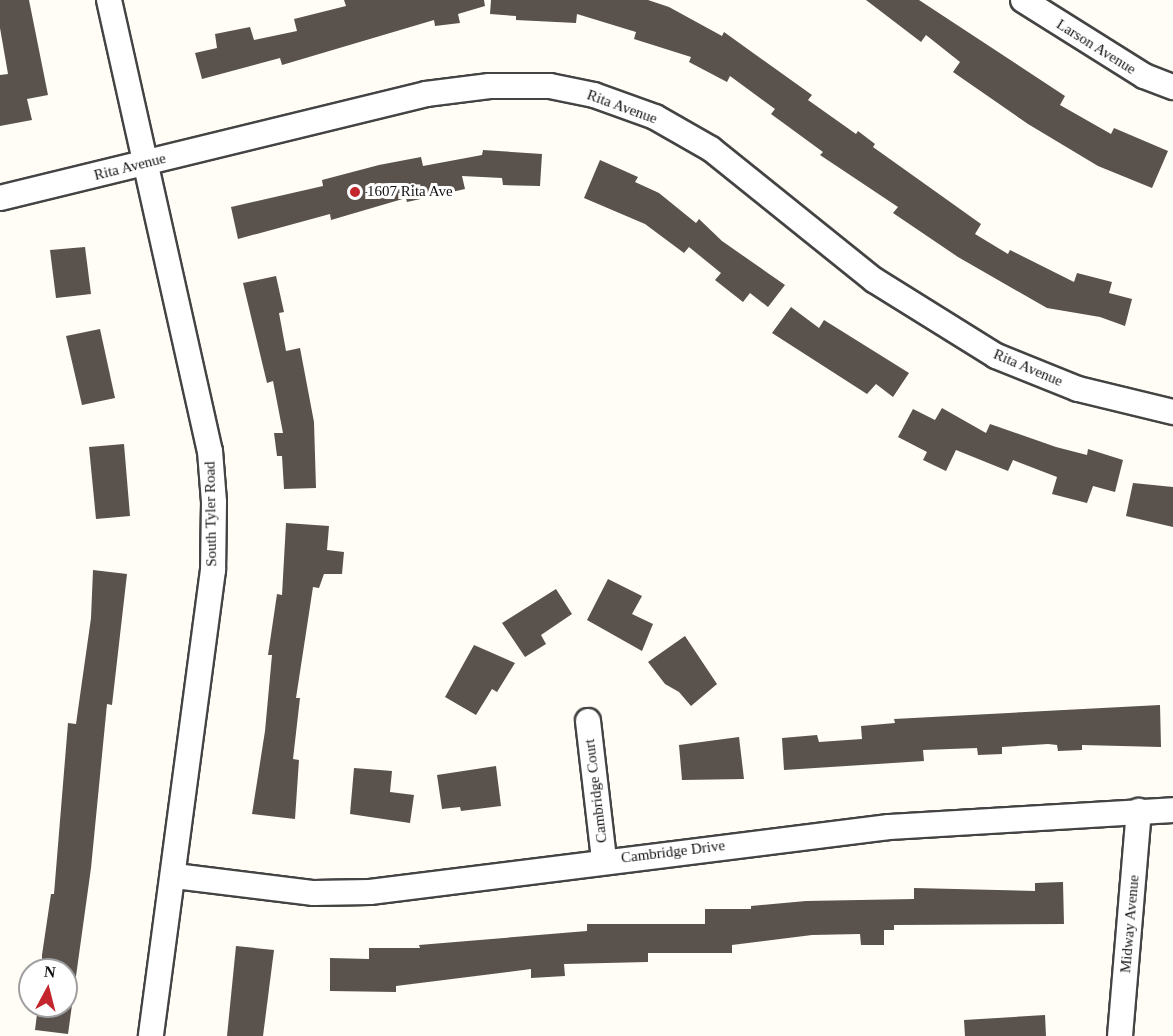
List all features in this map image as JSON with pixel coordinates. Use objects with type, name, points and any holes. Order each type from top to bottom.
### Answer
[{"type":"street","name":"South Tyler Road","points":[[109,0],[210,451],[214,502],[213,570],[175,876],[151,1036]]},
{"type":"street","name":"Larson Avenue","points":[[1023,0],[1144,76],[1173,87]]},
{"type":"street","name":"Rita Avenue","points":[[0,198],[426,94],[489,86],[550,86],[594,94],[655,117],[711,149],[874,280],[996,356],[1078,389],[1173,412]]},
{"type":"street","name":"Cambridge Court","points":[[588,721],[604,860]]},
{"type":"street","name":"Cambridge Drive","points":[[175,876],[314,893],[370,892],[604,860],[900,826],[1173,810]]},
{"type":"street","name":"Midway Avenue","points":[[1120,1036],[1139,811]]},
{"type":"building","points":[[0,0],[29,0],[48,95],[27,99],[32,120],[0,126],[0,75],[8,74],[0,28]]},
{"type":"building","points":[[344,0],[484,0],[485,6],[458,14],[460,23],[435,26],[434,20],[282,65],[280,58],[202,79],[195,53],[217,48],[215,34],[250,27],[254,40],[297,31],[294,19],[346,6]]},
{"type":"building","points":[[491,0],[648,0],[669,7],[722,36],[724,32],[812,95],[808,100],[856,134],[858,131],[875,144],[873,147],[981,224],[975,234],[1008,254],[1010,250],[1074,282],[1077,273],[1112,282],[1109,293],[1132,299],[1125,326],[1100,317],[1047,308],[958,257],[893,213],[898,207],[820,155],[823,152],[771,114],[775,109],[730,76],[727,82],[689,62],[691,57],[634,39],[636,32],[577,14],[576,23],[516,20],[516,16],[490,14]]},
{"type":"building","points":[[866,0],[919,0],[1065,96],[1060,105],[1111,134],[1114,128],[1168,151],[1152,188],[1098,166],[1028,124],[953,72],[960,62],[926,35],[921,42]]},
{"type":"building","points":[[483,150],[542,154],[540,186],[503,185],[502,178],[462,176],[465,189],[407,202],[406,198],[331,220],[330,214],[238,239],[231,207],[323,186],[322,180],[379,165],[421,157],[423,166],[482,155]]},
{"type":"building","points":[[600,160],[638,177],[635,182],[659,193],[696,223],[699,219],[722,241],[785,285],[768,307],[750,293],[743,302],[715,280],[721,273],[689,247],[684,253],[645,224],[584,198]]},
{"type":"building","points":[[85,247],[91,294],[56,298],[50,250]]},
{"type":"building","points":[[276,276],[284,312],[279,313],[286,351],[300,348],[314,422],[316,488],[284,489],[282,456],[277,456],[274,433],[283,433],[273,381],[267,383],[243,283]]},
{"type":"building","points":[[791,307],[819,328],[824,320],[909,373],[893,397],[876,384],[867,394],[772,333]]},
{"type":"building","points":[[100,329],[115,398],[82,405],[66,336]]},
{"type":"building","points":[[942,408],[986,433],[990,424],[1056,447],[1087,455],[1088,449],[1123,460],[1115,492],[1093,486],[1087,503],[1052,494],[1057,477],[1013,460],[1008,471],[956,450],[946,471],[923,460],[927,452],[898,437],[913,409],[935,420]]},
{"type":"building","points":[[124,444],[130,516],[96,519],[89,447]]},
{"type":"building","points":[[1133,483],[1173,487],[1173,527],[1126,516]]},
{"type":"building","points":[[286,523],[329,526],[327,550],[344,552],[342,574],[324,574],[319,588],[313,587],[296,698],[300,698],[293,759],[299,760],[295,819],[252,814],[265,731],[272,655],[268,655],[277,594],[282,595]]},
{"type":"building","points":[[93,570],[127,574],[112,705],[107,704],[91,868],[78,962],[78,958],[42,958],[42,955],[51,894],[54,894],[68,723],[76,724],[91,618]]},
{"type":"building","points":[[608,579],[642,596],[632,614],[653,624],[642,651],[587,620]]},
{"type":"building","points":[[556,589],[572,614],[541,635],[546,644],[525,657],[502,623]]},
{"type":"building","points":[[685,636],[717,684],[691,706],[679,692],[665,684],[648,662]]},
{"type":"building","points":[[474,645],[515,663],[497,692],[492,689],[476,715],[445,697]]},
{"type":"building","points":[[1160,705],[1161,747],[1082,745],[1082,750],[1058,751],[1057,745],[1048,744],[1002,747],[1002,754],[978,755],[977,748],[923,750],[924,761],[784,770],[782,738],[817,735],[819,742],[862,739],[861,726],[895,723],[894,719]]},
{"type":"building","points":[[739,737],[744,779],[682,780],[679,745]]},
{"type":"building","points":[[496,766],[501,806],[461,811],[460,807],[442,809],[437,775]]},
{"type":"building","points":[[354,768],[392,771],[390,792],[414,795],[410,823],[350,814]]},
{"type":"building","points":[[1063,882],[1064,924],[894,925],[894,930],[884,930],[884,945],[861,945],[860,934],[812,935],[732,945],[732,953],[648,953],[648,962],[564,964],[565,976],[531,978],[531,969],[396,986],[396,992],[330,991],[330,958],[369,959],[369,948],[420,948],[419,945],[587,931],[587,924],[705,924],[705,909],[751,909],[751,906],[806,901],[914,899],[914,888],[1035,891],[1035,883]]},
{"type":"building","points":[[236,946],[274,950],[263,1036],[227,1036]]},
{"type":"building","points":[[1045,1015],[1046,1036],[965,1036],[964,1020]]},
{"type":"building","points":[[36,1018],[70,1018],[68,1034],[35,1030]]},
{"type":"place","name":"1607 Rita Ave","points":[[355,192]]}]
